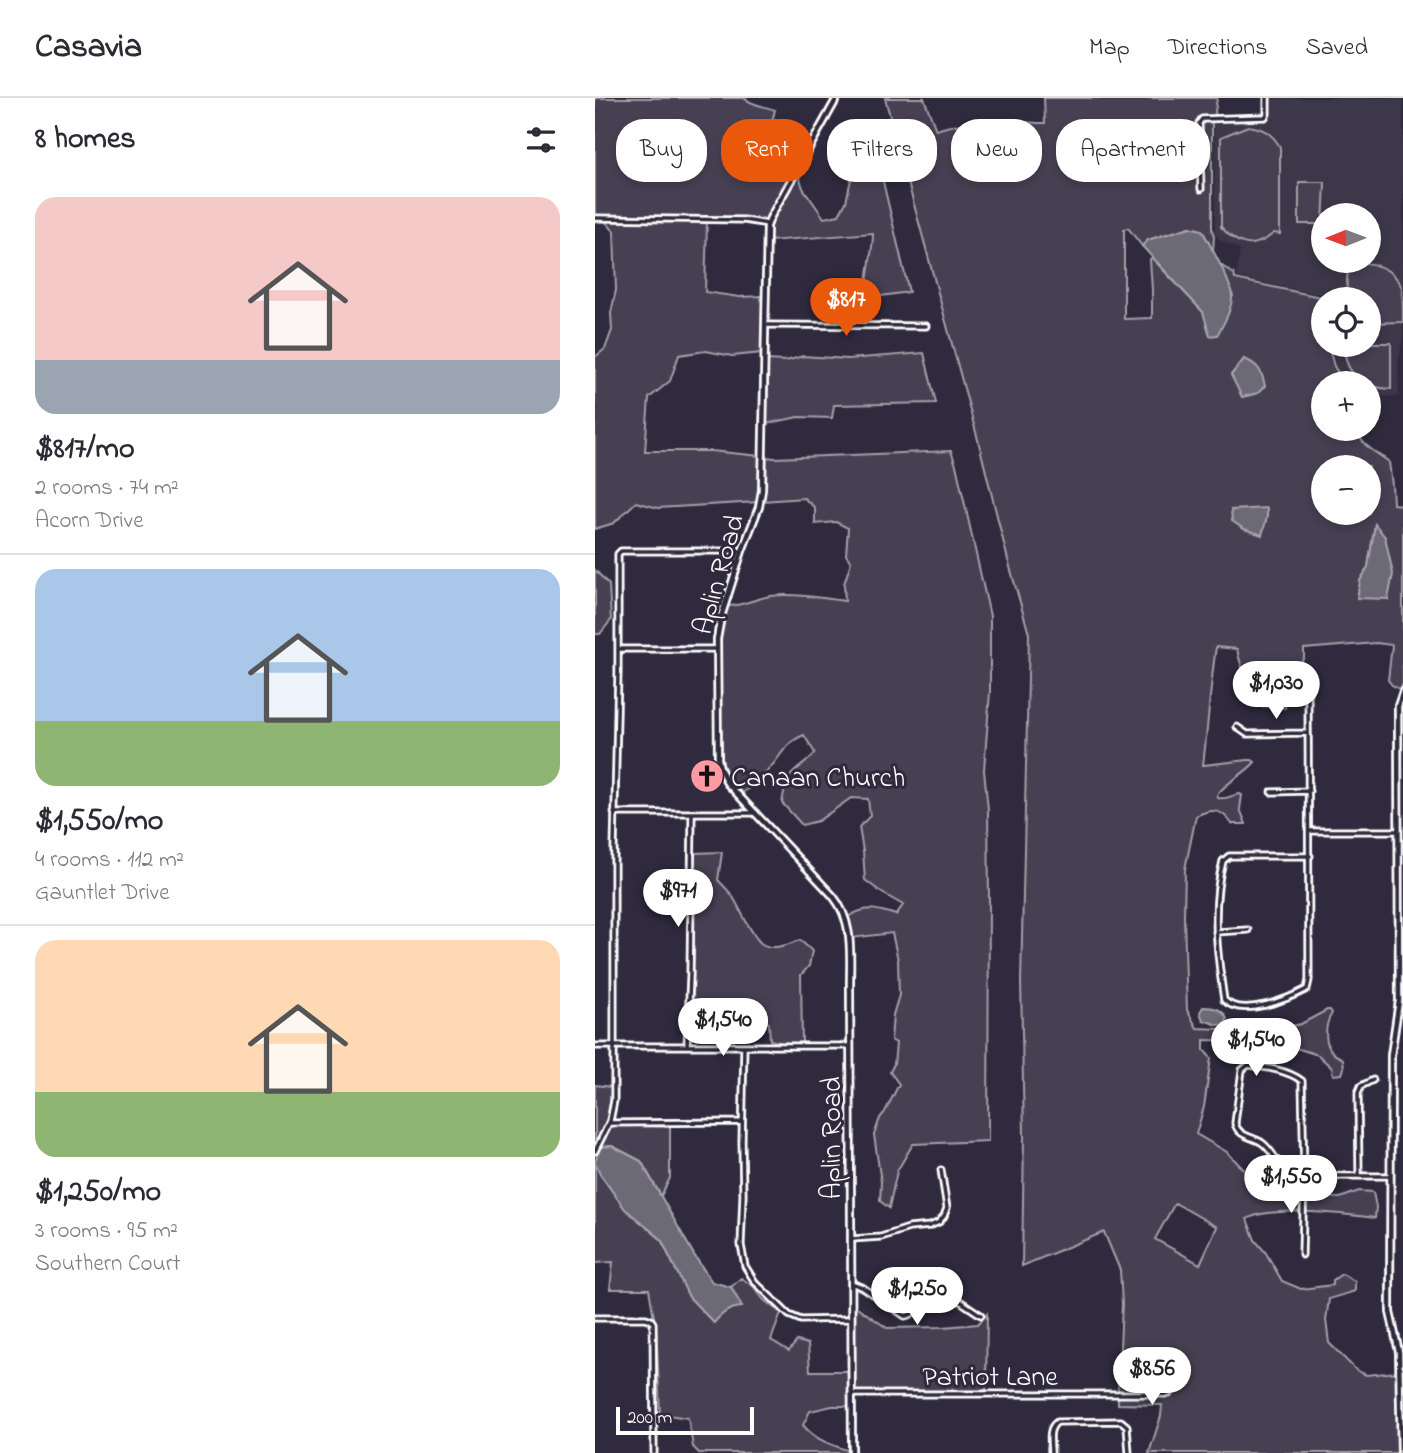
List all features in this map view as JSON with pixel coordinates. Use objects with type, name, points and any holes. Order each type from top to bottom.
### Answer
[{"type":"street","name":"Aplin Road","points":[[837,98],[766,232],[762,491],[721,617],[717,649],[717,741],[719,765],[727,783],[833,896],[845,916],[849,934],[852,1453]]},
{"type":"street","points":[[1201,189],[1199,123],[1202,119],[1265,117],[1267,98]]},
{"type":"street","points":[[595,218],[744,220],[768,224]]},
{"type":"street","points":[[765,325],[926,326]]},
{"type":"street","points":[[595,1151],[610,1123],[614,1101],[614,813],[618,555],[621,551],[742,551]]},
{"type":"street","points":[[618,649],[717,649]]},
{"type":"street","points":[[1308,688],[1310,856],[1307,989],[1267,1004],[1242,1007],[1228,1004],[1224,1000],[1218,960],[1215,916],[1223,861],[1229,856],[1310,856]]},
{"type":"street","points":[[1401,1453],[1399,1352],[1390,1312],[1391,1055],[1399,1001],[1401,958],[1398,706],[1403,691]]},
{"type":"street","points":[[1237,727],[1247,734],[1308,733]]},
{"type":"street","points":[[1271,792],[1309,791]]},
{"type":"street","points":[[614,813],[755,813]]},
{"type":"street","points":[[687,1046],[691,813]]},
{"type":"street","points":[[1309,831],[1399,831]]},
{"type":"street","points":[[1216,932],[1248,930]]},
{"type":"street","points":[[595,1046],[850,1046]]},
{"type":"street","points":[[744,1046],[742,1255],[745,1266],[752,1278],[791,1317],[801,1320],[851,1319]]},
{"type":"street","points":[[1303,1255],[1304,1176],[1302,1081],[1296,1076],[1263,1066],[1248,1065],[1242,1070],[1236,1128],[1243,1135],[1265,1145],[1288,1173],[1296,1176],[1304,1176],[1359,1176],[1391,1176]]},
{"type":"street","points":[[1359,1176],[1358,1093],[1361,1086],[1373,1080]]},
{"type":"street","points":[[610,1123],[742,1122]]},
{"type":"street","points":[[851,1239],[881,1237],[909,1228],[939,1223],[947,1208],[941,1170]]},
{"type":"street","points":[[851,1283],[862,1287],[909,1317],[930,1288],[936,1284],[981,1315]]},
{"type":"street","points":[[595,1318],[646,1318],[652,1321],[654,1453]]},
{"type":"street","name":"Patriot Lane","points":[[851,1394],[1169,1394]]},
{"type":"street","points":[[1051,1453],[1051,1430],[1057,1422],[1121,1421],[1127,1426],[1129,1453]]},
{"type":"shaded area","points":[[595,98],[744,98],[775,110],[773,119],[721,119],[721,182],[787,182],[766,221],[744,218],[595,216]]},
{"type":"shaded area","points":[[885,98],[924,98],[932,119],[891,119]]},
{"type":"shaded area","points":[[1044,98],[1217,98],[1217,121],[1212,123],[1213,251],[1202,230],[1190,227],[1148,240],[1142,246],[1128,228],[1124,229],[1124,319],[1152,318],[1152,258],[1203,312],[1233,296],[1219,264],[1234,274],[1235,279],[1311,295],[1311,357],[1331,357],[1337,371],[1311,371],[1311,441],[1363,441],[1379,455],[1311,455],[1311,525],[1375,525],[1368,567],[1360,581],[1388,599],[1375,525],[1381,525],[1381,456],[1389,462],[1393,504],[1403,505],[1403,683],[1401,690],[1388,680],[1392,645],[1376,643],[1304,649],[1304,657],[1291,682],[1285,708],[1261,706],[1246,679],[1237,649],[1216,647],[1203,765],[1248,760],[1255,762],[1217,795],[1218,798],[1227,798],[1242,795],[1240,809],[1246,824],[1232,824],[1216,811],[1196,816],[1185,869],[1187,1010],[1197,1028],[1270,1031],[1301,1024],[1330,1010],[1332,1013],[1326,1033],[1328,1044],[1333,1053],[1343,1059],[1344,1068],[1342,1074],[1333,1075],[1332,1068],[1318,1055],[1274,1041],[1204,1040],[1204,1050],[1211,1058],[1204,1107],[1196,1134],[1227,1152],[1253,1179],[1266,1185],[1275,1200],[1340,1198],[1359,1191],[1373,1192],[1375,1218],[1291,1211],[1273,1212],[1247,1219],[1255,1240],[1282,1281],[1301,1289],[1333,1285],[1333,1280],[1342,1274],[1355,1281],[1355,1291],[1329,1299],[1326,1320],[1329,1343],[1356,1370],[1366,1375],[1397,1372],[1398,1453],[1149,1453],[1162,1405],[1118,1404],[1118,1396],[1126,1396],[1125,1392],[1118,1392],[1122,1304],[1120,1270],[1104,1232],[1022,1266],[1024,1136],[1021,981],[1029,634],[908,182],[937,182],[937,130],[951,126],[951,182],[1042,182]],"holes":[[[1175,1203],[1217,1227],[1200,1264],[1155,1239]]]},
{"type":"shaded area","points":[[1270,98],[1403,98],[1403,338],[1398,364],[1399,396],[1381,397],[1381,371],[1339,371],[1334,357],[1381,357],[1381,287],[1311,287],[1311,293],[1236,277],[1240,250],[1220,240],[1215,234],[1214,123],[1265,120],[1270,116]]},
{"type":"shaded area","points":[[1248,126],[1267,132],[1280,147],[1280,234],[1274,233],[1252,244],[1240,242],[1221,227],[1221,137]]},
{"type":"shaded area","points":[[793,182],[801,182],[824,218],[839,215],[846,202],[850,182],[883,182],[909,292],[867,298],[873,233],[769,241],[775,214]]},
{"type":"shaded area","points":[[1299,182],[1325,182],[1324,203],[1311,203],[1311,224],[1299,224]]},
{"type":"shaded area","points":[[605,221],[707,222],[705,292],[739,297],[762,296],[762,353],[732,356],[706,351],[679,355],[670,381],[649,398],[645,451],[711,451],[760,456],[758,502],[658,508],[636,502],[614,523],[595,529],[595,357],[605,349],[612,330],[611,313],[616,290],[614,231]]},
{"type":"shaded area","points":[[1190,227],[1202,230],[1225,274],[1231,292],[1229,313],[1217,335],[1210,336],[1203,312],[1142,246],[1148,240]]},
{"type":"shaded area","points":[[1383,268],[1399,281],[1402,288],[1403,322],[1381,323],[1381,287],[1347,287],[1347,273],[1381,273]]},
{"type":"shaded area","points":[[1381,343],[1391,343],[1391,389],[1381,388],[1381,371],[1352,371],[1346,357],[1381,357]]},
{"type":"shaded area","points":[[924,353],[936,403],[834,405],[832,418],[798,417],[766,424],[767,360],[786,361],[803,356],[848,359]]},
{"type":"shaded area","points":[[1244,359],[1259,369],[1265,386],[1258,393],[1242,397],[1231,375]]},
{"type":"shaded area","points":[[951,451],[990,616],[990,692],[984,770],[988,809],[989,900],[988,1141],[913,1144],[897,1171],[889,1208],[880,1201],[881,1182],[874,1135],[899,1084],[890,1072],[894,1064],[896,1043],[891,1040],[893,1015],[899,995],[898,960],[892,933],[852,938],[848,917],[872,909],[896,915],[903,905],[865,880],[859,827],[870,816],[868,799],[851,798],[818,821],[802,825],[782,803],[789,779],[815,753],[804,735],[789,745],[768,771],[741,794],[728,778],[720,759],[720,643],[727,606],[779,595],[845,601],[844,584],[851,562],[846,555],[848,528],[836,522],[815,524],[815,508],[804,498],[763,501],[766,457]]},
{"type":"shaded area","points":[[1267,508],[1262,535],[1244,529],[1232,521],[1231,510]]},
{"type":"shaded area","points":[[1376,525],[1385,537],[1393,574],[1388,599],[1357,598],[1360,581],[1368,567]]},
{"type":"shaded area","points":[[595,570],[609,585],[611,620],[600,634],[595,634]]},
{"type":"shaded area","points":[[722,852],[718,880],[733,897],[758,940],[766,946],[776,947],[800,940],[812,951],[809,966],[801,975],[802,1043],[787,1044],[770,1040],[769,1023],[740,1010],[727,1013],[693,1013],[694,853]]},
{"type":"shaded area","points":[[1203,1007],[1221,1011],[1227,1019],[1225,1024],[1218,1025],[1203,1020],[1200,1012]]},
{"type":"shaded area","points":[[595,1085],[611,1087],[607,1117],[595,1145]]},
{"type":"shaded area","points":[[611,1125],[670,1127],[670,1178],[661,1196],[641,1161],[612,1146],[600,1147]]},
{"type":"shaded area","points":[[612,1146],[641,1161],[712,1282],[731,1287],[742,1307],[726,1312],[714,1323],[689,1297],[661,1239],[625,1209],[600,1174],[595,1162],[600,1147]]},
{"type":"shaded area","points":[[595,1162],[600,1174],[625,1208],[661,1239],[689,1297],[713,1322],[721,1313],[734,1308],[738,1300],[731,1287],[741,1278],[781,1313],[771,1340],[789,1351],[797,1341],[808,1344],[810,1371],[849,1371],[849,1406],[832,1406],[810,1411],[803,1425],[818,1438],[849,1453],[699,1453],[693,1447],[688,1418],[660,1414],[656,1323],[649,1289],[610,1289],[613,1262],[595,1263]]},
{"type":"shaded area","points":[[854,1305],[887,1328],[978,1324],[987,1314],[986,1392],[854,1392]]},
{"type":"place","name":"Canaan Church","points":[[707,776]]}]
